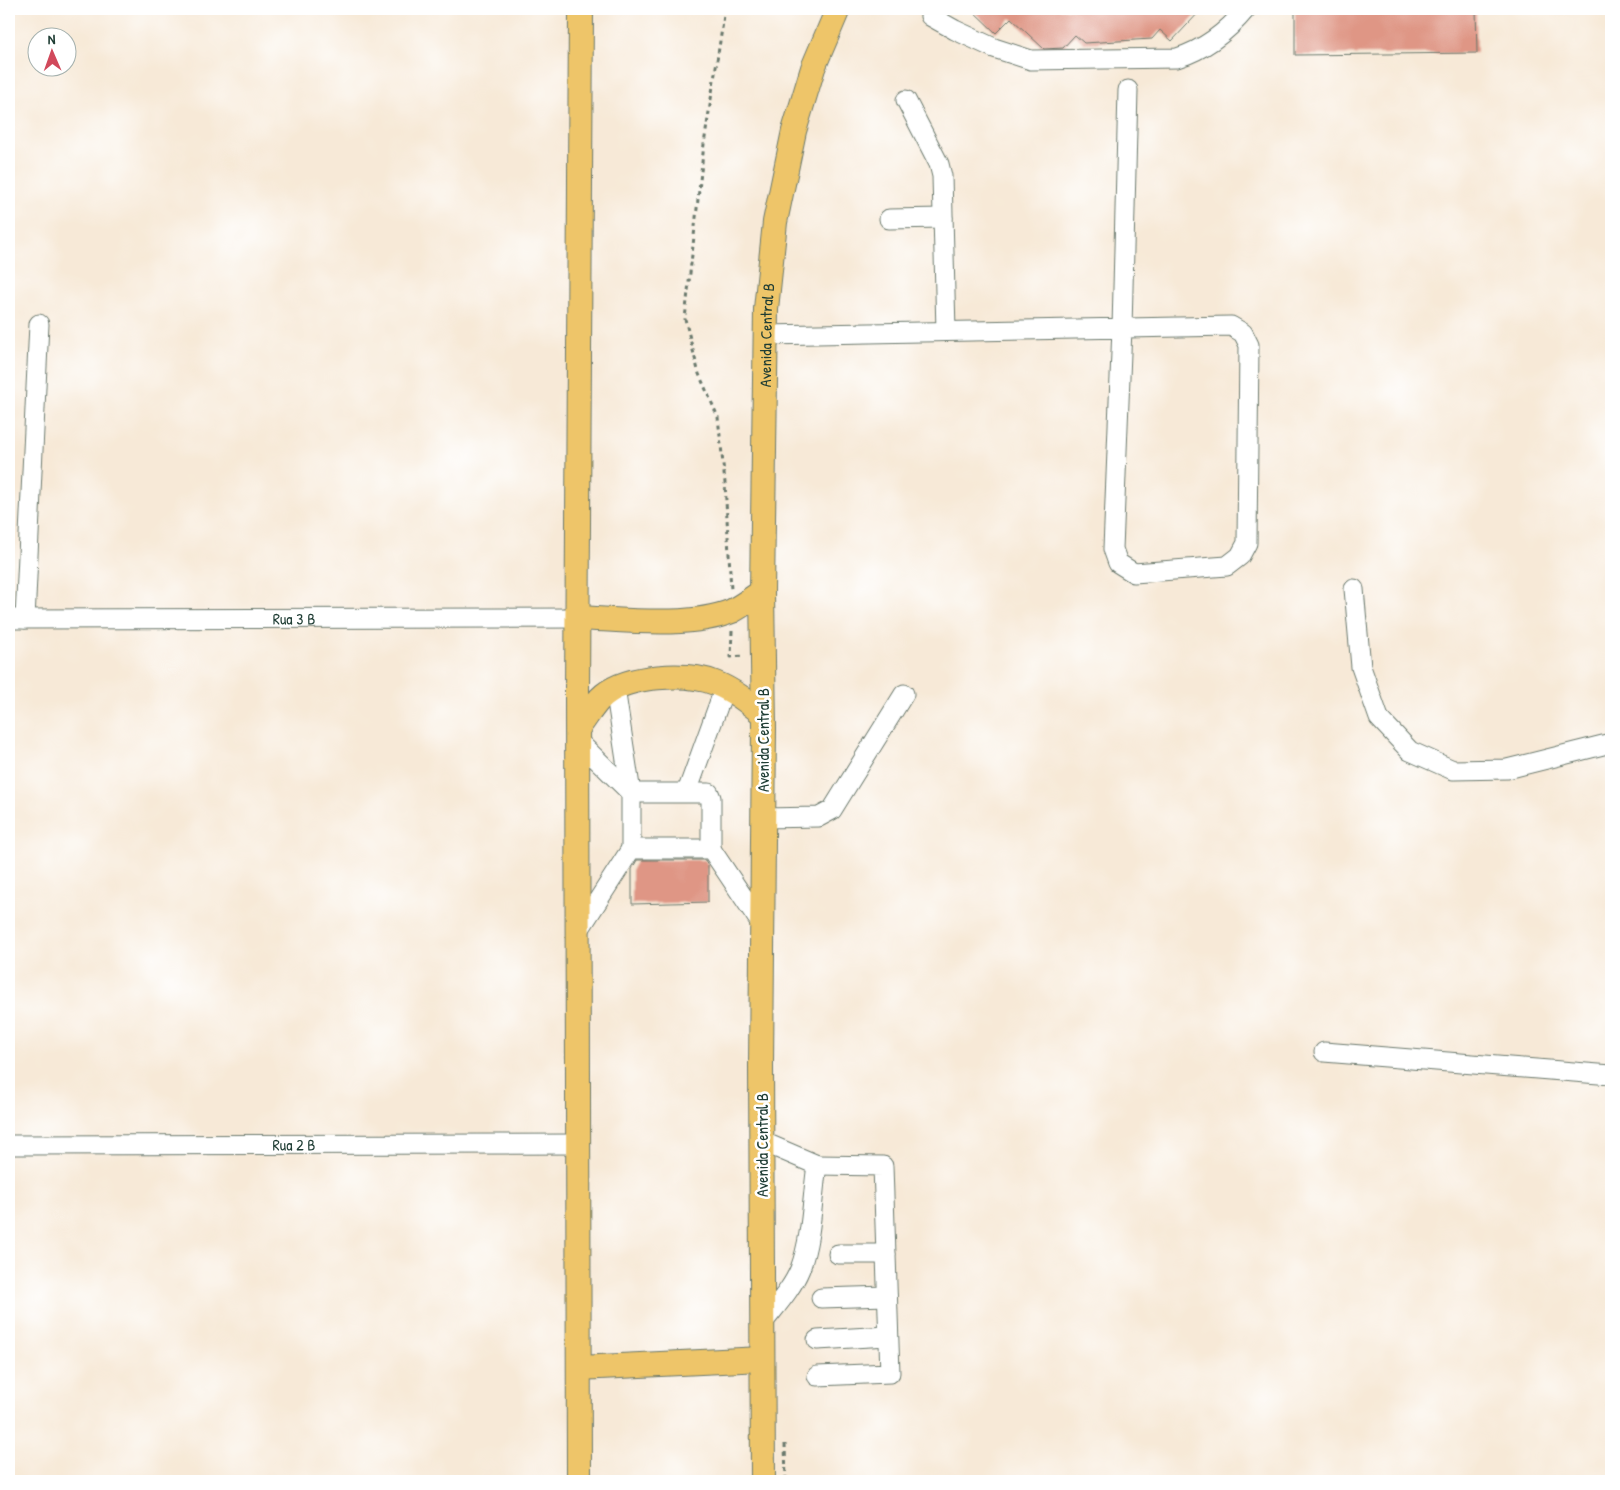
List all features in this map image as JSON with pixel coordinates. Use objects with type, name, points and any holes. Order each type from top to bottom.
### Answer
[{"type":"main road","points":[[579,1481],[578,735],[581,9]]},
{"type":"main road","name":"Avenida Central B","points":[[762,1481],[762,592],[766,335],[770,255],[786,169],[813,68],[838,9]]},
{"type":"main road","points":[[579,618],[679,621],[704,619],[733,610],[762,592]]},
{"type":"main road","points":[[578,735],[604,695],[631,681],[649,678],[689,677],[712,682],[725,687],[763,714]]},
{"type":"main road","points":[[579,1368],[762,1359]]},
{"type":"street","points":[[930,16],[954,30],[994,48],[1031,60],[1177,58],[1192,53],[1218,38],[1246,9]]},
{"type":"street","points":[[766,335],[946,331],[1122,328],[1231,326],[1243,333],[1249,345],[1247,543],[1240,556],[1227,566],[1134,573],[1118,563],[1113,549],[1122,328],[1128,90]]},
{"type":"street","points":[[906,100],[939,164],[943,218],[946,331]]},
{"type":"street","points":[[890,219],[943,218]]},
{"type":"street","points":[[17,619],[39,324]]},
{"type":"street","points":[[1354,588],[1361,666],[1380,718],[1410,751],[1453,770],[1507,769],[1611,743]]},
{"type":"street","name":"Rua 3 B","points":[[17,619],[579,618]]},
{"type":"street","points":[[688,792],[725,687]]},
{"type":"street","points":[[579,930],[631,849],[631,793],[615,688]]},
{"type":"street","points":[[763,818],[819,817],[832,810],[904,694]]},
{"type":"street","points":[[578,735],[631,793],[703,791],[709,793],[711,798],[711,849],[762,926]]},
{"type":"street","points":[[631,849],[711,849]]},
{"type":"street","points":[[1324,1052],[1611,1075]]},
{"type":"street","points":[[762,1142],[817,1165],[883,1166],[890,1373],[817,1376]]},
{"type":"street","name":"Rua 2 B","points":[[9,1145],[580,1144]]},
{"type":"street","points":[[762,1324],[799,1271],[805,1253],[817,1165]]},
{"type":"street","points":[[838,1254],[886,1254]]},
{"type":"street","points":[[821,1298],[887,1296]]},
{"type":"street","points":[[817,1340],[888,1336]]},
{"type":"building","points":[[971,9],[1202,9],[1172,41],[1160,30],[1152,39],[1084,43],[1075,35],[1063,48],[1044,49],[1011,18],[996,33]]},
{"type":"building","points":[[1295,9],[1476,9],[1477,53],[1295,55]]},
{"type":"building","points":[[637,860],[705,860],[708,865],[708,902],[632,904],[632,869]]}]
